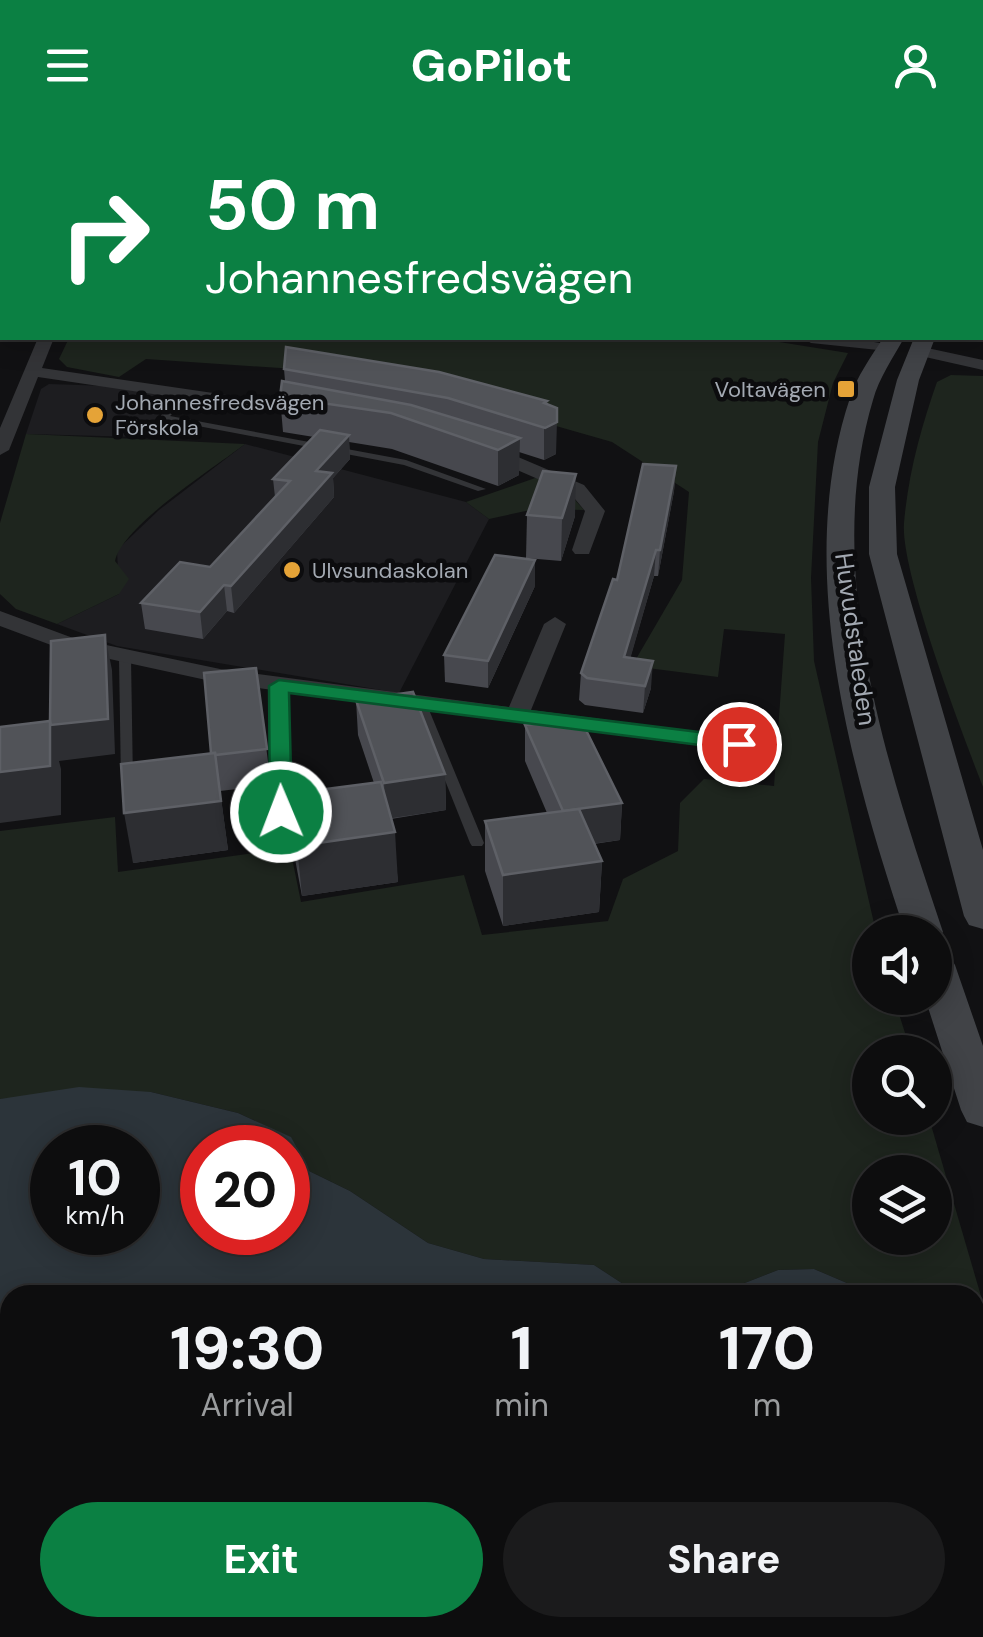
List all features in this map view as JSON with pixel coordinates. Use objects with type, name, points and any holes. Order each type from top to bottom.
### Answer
[{"type":"main road","name":"Huvudstaleden","points":[[906,343],[859,404],[844,483],[842,552],[861,701],[902,866],[918,915]]},
{"type":"main road","name":"Huvudstaleden","points":[[906,343],[882,486],[883,554],[983,916]]},
{"type":"main road","points":[[952,1015],[983,1110]]},
{"type":"street","points":[[0,450],[45,340]]},
{"type":"street","points":[[849,340],[906,343],[983,365]]},
{"type":"street","points":[[30,370],[329,415]]},
{"type":"street","points":[[465,444],[539,469],[577,488],[595,511],[582,550]]},
{"type":"street","points":[[0,618],[68,643],[125,658],[279,686],[739,744]]},
{"type":"street","points":[[517,715],[555,624]]},
{"type":"lane","points":[[189,393],[164,417],[406,463],[481,489]]},
{"type":"lane","points":[[125,658],[128,792],[144,790]]},
{"type":"lane","points":[[279,686],[281,812]]},
{"type":"lane","points":[[421,705],[476,843]]},
{"type":"shaded area","points":[[68,340],[767,340],[848,353],[833,383],[818,442],[811,578],[814,661],[872,915],[852,915],[852,1015],[899,1015],[906,1035],[852,1035],[852,1135],[934,1135],[940,1155],[852,1155],[852,1255],[952,1255],[952,1197],[978,1285],[852,1285],[814,1269],[778,1270],[740,1285],[625,1285],[594,1265],[484,1259],[428,1243],[350,1191],[310,1171],[310,1125],[264,1125],[238,1113],[151,1092],[0,1099],[0,831],[115,817],[118,872],[290,848],[301,902],[464,875],[482,935],[608,921],[623,879],[678,851],[680,803],[704,779],[774,786],[785,634],[724,629],[718,677],[632,666],[682,580],[689,492],[612,442],[472,402],[295,369],[146,359],[119,377],[67,367],[59,359]]},
{"type":"shaded area","points":[[951,375],[983,376],[983,787],[934,654],[905,546],[906,505],[921,434],[937,382]]},
{"type":"shaded area","name":"Johannesfredsvägen Förskola","points":[[49,384],[109,386],[175,397],[139,437],[26,434],[41,389]]},
{"type":"shaded area","points":[[26,434],[245,444],[171,498],[134,531],[115,561],[129,579],[119,594],[57,624],[16,609],[0,594],[0,523]]},
{"type":"shaded area","name":"Ulvsundaskolan","points":[[245,444],[466,502],[489,519],[399,693],[117,646],[57,624],[119,594],[117,550],[159,510]]},
{"type":"shaded area","points":[[541,476],[568,492],[584,510],[535,509],[489,519],[466,502]]},
{"type":"shaded area","points":[[79,1087],[151,1092],[238,1113],[264,1125],[180,1125],[180,1255],[310,1255],[310,1171],[350,1191],[428,1243],[484,1259],[594,1265],[625,1285],[0,1285],[0,1099]]},
{"type":"shaded area","points":[[814,1269],[852,1285],[740,1285],[778,1270]]},
{"type":"building","points":[[286,347],[439,372],[547,401],[544,403],[557,408],[557,422],[545,428],[448,398],[284,369]]},
{"type":"building","points":[[282,381],[411,405],[520,438],[498,450],[391,413],[280,397]]},
{"type":"building","points":[[320,430],[349,435],[316,471],[332,473],[231,586],[224,585],[200,612],[141,603],[180,562],[210,567],[290,481],[273,479]]},
{"type":"building","points":[[643,464],[676,466],[660,550],[656,550],[624,657],[653,661],[645,686],[587,678],[581,673],[613,579],[617,580]]},
{"type":"building","points":[[543,471],[576,474],[562,518],[527,515]]},
{"type":"building","points":[[495,555],[535,560],[488,661],[444,655]]},
{"type":"building","points":[[105,635],[108,719],[51,725],[51,641]]},
{"type":"building","points":[[256,668],[267,749],[211,753],[204,673]]},
{"type":"building","points":[[413,692],[445,774],[384,783],[356,700]]},
{"type":"building","points":[[580,718],[622,803],[563,811],[525,725]]},
{"type":"building","points":[[50,721],[50,766],[0,772],[0,727]]},
{"type":"building","points":[[215,753],[221,801],[124,813],[121,764]]},
{"type":"building","points":[[381,782],[395,832],[297,846],[287,794]]},
{"type":"building","points":[[579,809],[602,861],[503,875],[485,821]]},
{"type":"place","name":"Voltavägen","points":[[846,389]]},
{"type":"place","name":"Johannesfredsvägen Förskola","points":[[95,415]]},
{"type":"place","name":"Ulvsundaskolan","points":[[292,570]]},
{"type":"route","points":[[281,812],[279,686],[739,744]]}]
